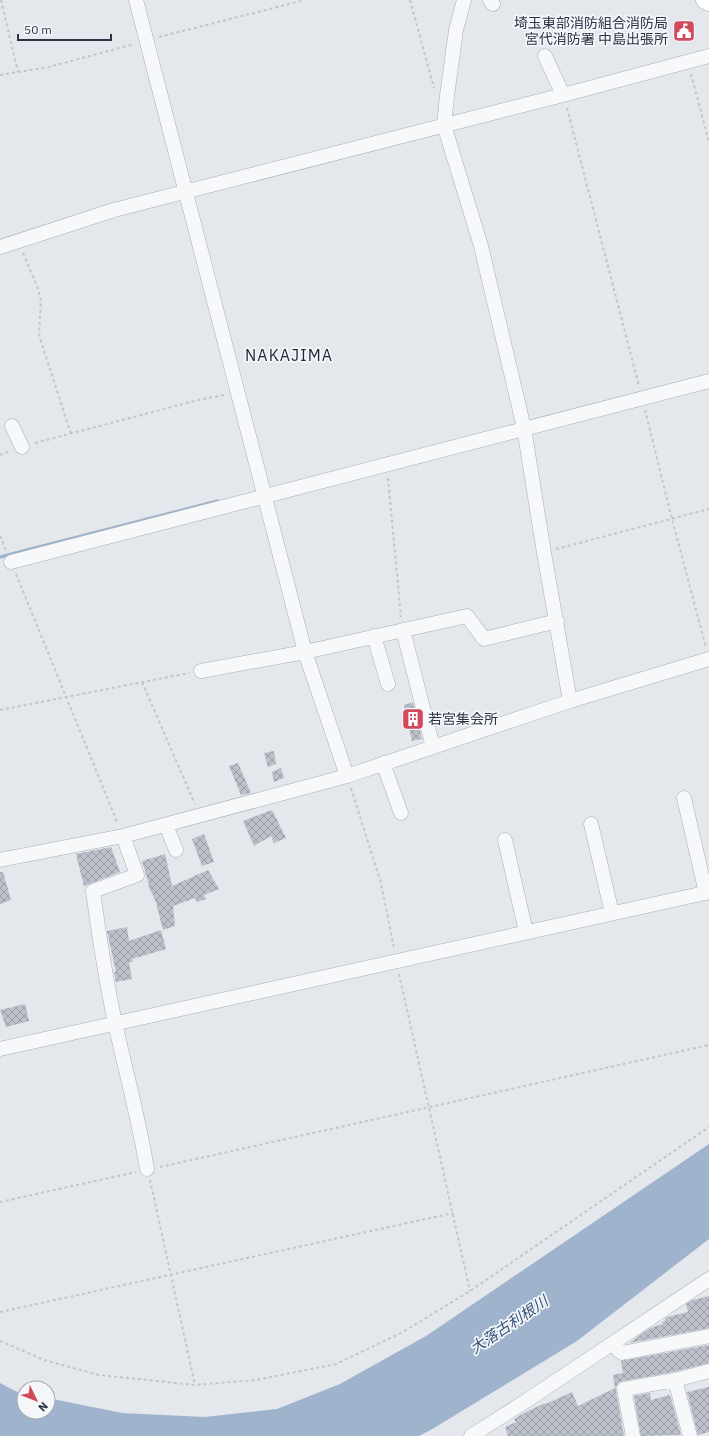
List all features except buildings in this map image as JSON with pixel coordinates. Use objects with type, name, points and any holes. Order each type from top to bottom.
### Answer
[{"type":"main road","points":[[705,0],[709,2]]},
{"type":"street","points":[[136,0],[305,652],[346,776]]},
{"type":"street","points":[[464,0],[456,30],[444,125],[481,246],[524,428],[570,701]]},
{"type":"street","points":[[545,56],[563,95]]},
{"type":"street","points":[[0,247],[114,210],[709,56]]},
{"type":"street","points":[[11,562],[709,381]]},
{"type":"street","points":[[12,426],[22,447]]},
{"type":"street","points":[[201,671],[305,652],[467,616],[484,639],[556,621]]},
{"type":"street","points":[[403,630],[433,747]]},
{"type":"street","points":[[374,636],[388,684]]},
{"type":"street","points":[[0,860],[123,836],[346,776],[570,701],[709,659]]},
{"type":"street","points":[[383,763],[401,812]]},
{"type":"street","points":[[0,1049],[707,892],[684,798]]},
{"type":"street","points":[[591,824],[612,913]]},
{"type":"street","points":[[166,825],[176,850]]},
{"type":"street","points":[[123,836],[137,875],[93,891],[100,943],[115,1024],[141,1129],[147,1169]]},
{"type":"street","points":[[505,840],[526,932]]},
{"type":"street","points":[[471,1436],[709,1279]]},
{"type":"street","points":[[612,1344],[622,1353],[709,1336]]},
{"type":"street","points":[[633,1436],[624,1389],[675,1380],[709,1371]]},
{"type":"street","points":[[675,1380],[690,1436]]},
{"type":"path","points":[[1,0],[18,72]]},
{"type":"path","points":[[410,0],[434,88]]},
{"type":"path","points":[[688,61],[709,142]]},
{"type":"path","points":[[563,95],[643,399],[672,519],[709,659]]},
{"type":"path","points":[[18,241],[37,286],[41,301],[39,335],[71,434],[198,400],[237,392]]},
{"type":"path","points":[[386,465],[403,630]]},
{"type":"path","points":[[544,552],[709,509]]},
{"type":"path","points":[[11,562],[123,836]]},
{"type":"path","points":[[0,710],[201,671]]},
{"type":"path","points":[[142,682],[200,815]]},
{"type":"path","points":[[346,776],[381,882],[396,961],[470,1291]]},
{"type":"path","points":[[0,1202],[709,1045]]},
{"type":"path","points":[[0,1341],[44,1360],[99,1376],[195,1385],[256,1380],[336,1364],[404,1332],[470,1291],[709,1127]]},
{"type":"path","points":[[147,1169],[195,1385]]},
{"type":"path","points":[[0,1312],[453,1213]]},
{"type":"water","name":"大落古利根川","points":[[709,1144],[709,1239],[577,1341],[419,1436],[0,1436],[0,1383],[16,1391],[16,1420],[56,1420],[56,1400],[122,1413],[205,1417],[277,1409],[340,1384],[426,1336]]},
{"type":"waterway","points":[[0,557],[218,501]]},
{"type":"place","name":"埼玉東部消防組合消防局 宮代消防署 中島出張所","points":[[684,31]]},
{"type":"place","name":"若宮集会所","points":[[413,719]]},
{"type":"district","name":"NAKAJIMA","points":[[289,355]]}]
